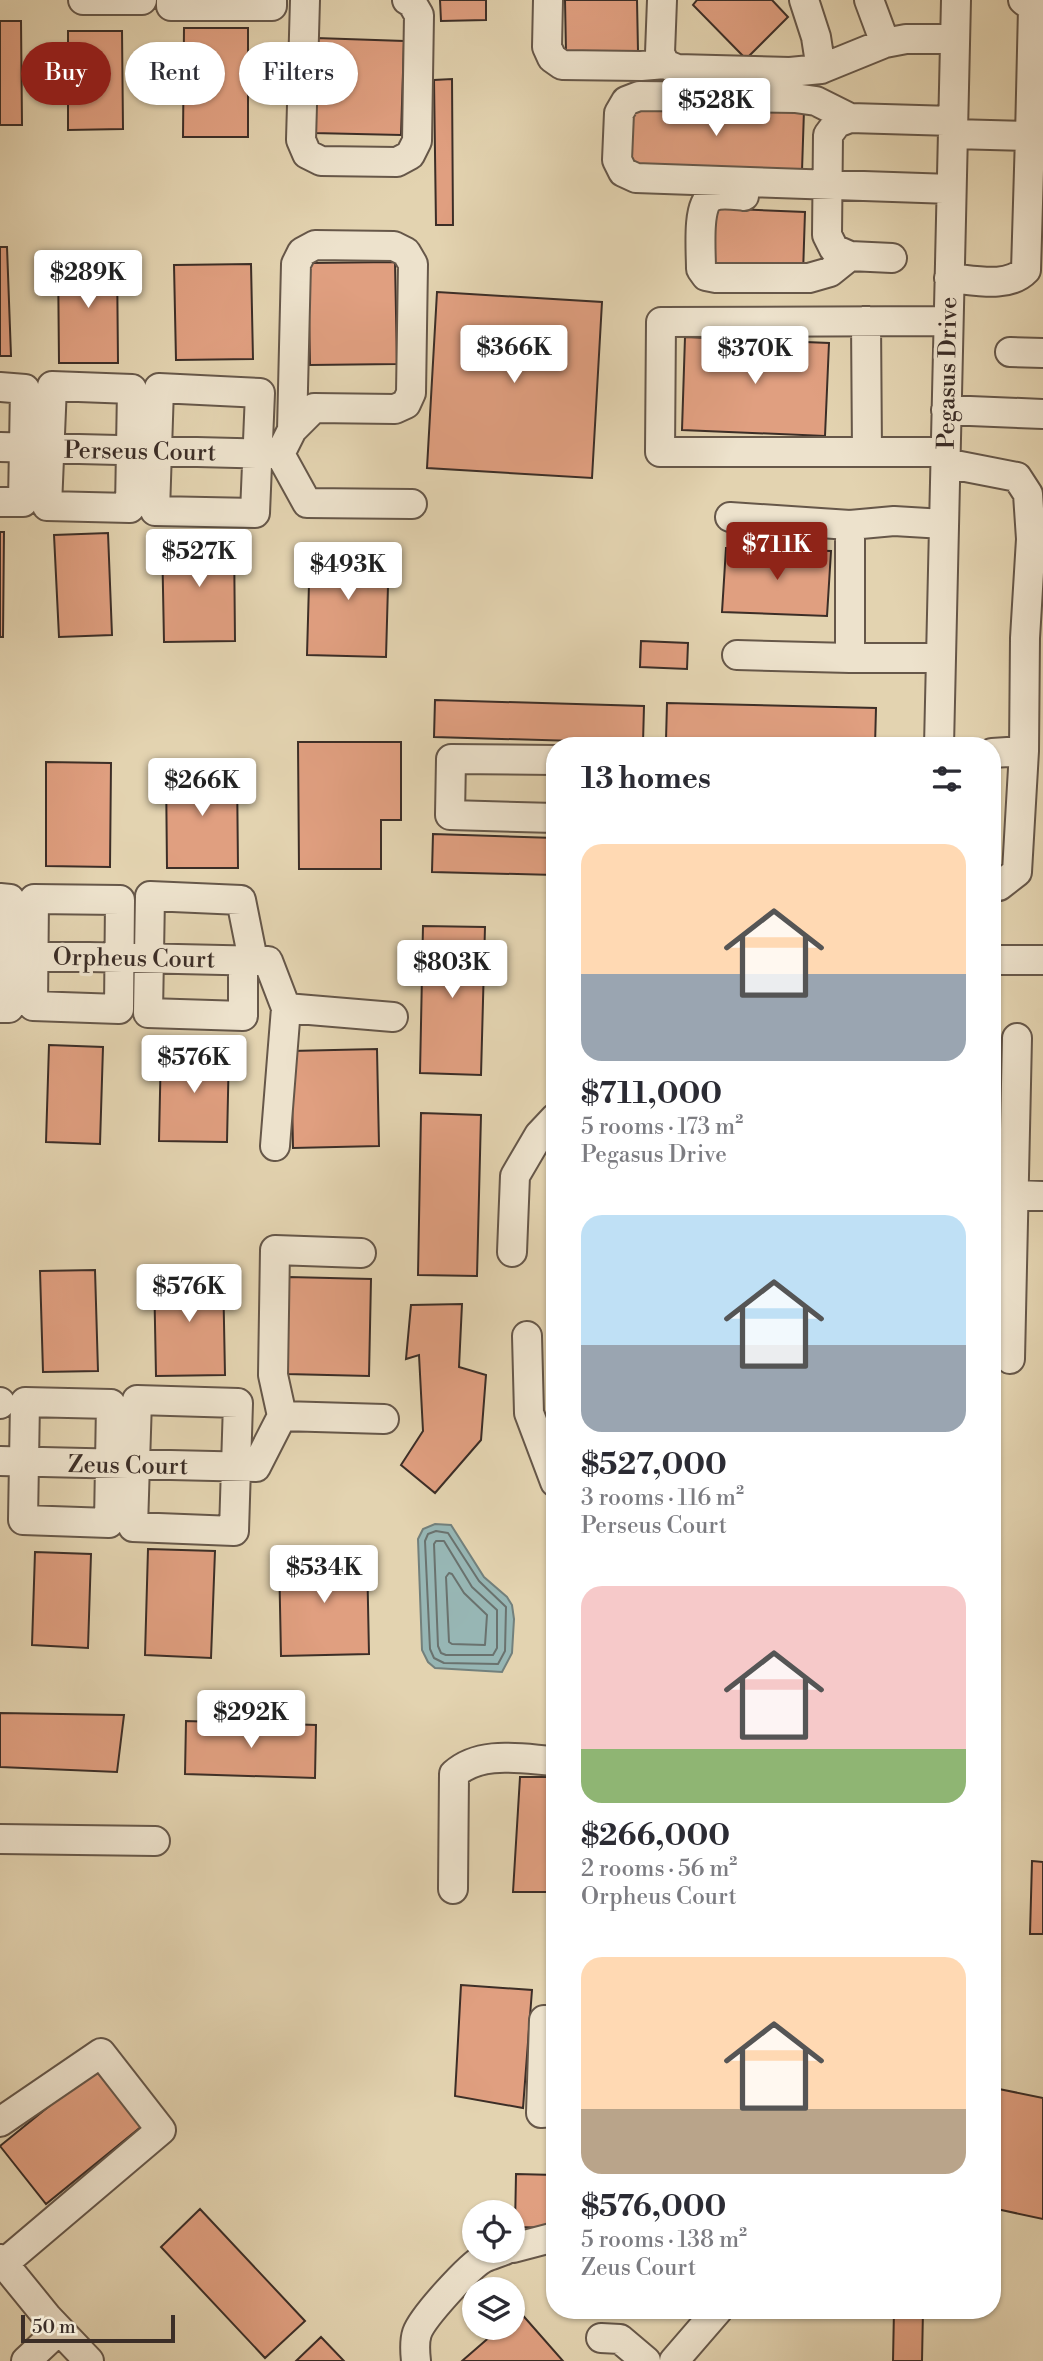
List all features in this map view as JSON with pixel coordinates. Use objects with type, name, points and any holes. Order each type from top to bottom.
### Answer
[{"type":"street","points":[[83,0],[142,0]]},
{"type":"street","points":[[171,0],[171,6],[272,6],[272,0]]},
{"type":"street","points":[[305,0],[301,140],[307,154],[321,161],[397,162],[410,155],[417,141],[419,15],[407,0]]},
{"type":"street","points":[[548,0],[547,47],[552,58],[562,65],[790,72],[821,69],[885,43],[906,39],[955,39]]},
{"type":"street","points":[[662,0],[660,53],[671,67]]},
{"type":"street","points":[[804,0],[816,37],[821,69]]},
{"type":"street","points":[[869,0],[885,43]]},
{"type":"street","name":"Pegasus Drive","points":[[939,737],[956,0]]},
{"type":"street","points":[[950,278],[1005,282],[1020,277],[1026,270],[1032,8],[1023,0]]},
{"type":"street","points":[[827,192],[636,178],[623,172],[617,160],[619,113],[625,101],[639,96],[782,98],[816,101],[850,118],[1030,136]]},
{"type":"street","points":[[850,118],[837,123],[828,135],[827,235],[834,249],[850,256],[892,258]]},
{"type":"street","points":[[850,256],[830,272],[808,278],[716,278],[706,275],[701,269],[702,208],[708,198],[718,195],[951,190]]},
{"type":"street","points":[[143,510],[143,451],[132,389],[25,387],[23,503],[143,510],[255,513],[277,446],[296,264],[302,251],[314,245],[394,246],[406,252],[413,264],[411,393],[406,404],[395,409],[314,408],[277,446]]},
{"type":"street","points":[[866,321],[867,452]]},
{"type":"street","points":[[948,321],[661,322],[660,452],[867,452],[945,457],[1017,477],[1028,494],[1031,539],[1025,638],[1024,751],[1017,872],[1001,884]]},
{"type":"street","points":[[1010,352],[1043,353]]},
{"type":"street","points":[[143,451],[159,388],[260,393],[277,446],[307,503],[412,504]]},
{"type":"street","points":[[946,410],[1043,414]]},
{"type":"street","name":"Perseus Court","points":[[24,448],[143,451],[277,446]]},
{"type":"street","points":[[730,517],[850,525],[894,521],[944,524]]},
{"type":"street","points":[[850,525],[850,658]]},
{"type":"street","points":[[737,656],[940,658]]},
{"type":"street","points":[[1001,752],[1024,751]]},
{"type":"street","points":[[546,760],[451,760],[450,815],[546,818]]},
{"type":"street","points":[[255,960],[243,1017],[148,1013],[150,897],[241,900],[255,960],[286,1008],[275,1146]]},
{"type":"street","points":[[0,1008],[9,1008],[15,899],[120,900],[119,1009],[33,1006],[14,955]]},
{"type":"street","name":"Orpheus Court","points":[[14,955],[255,960]]},
{"type":"street","points":[[1001,960],[1043,960]]},
{"type":"street","points":[[286,1008],[393,1017]]},
{"type":"street","points":[[1001,1178],[1017,1038]]},
{"type":"street","points":[[512,1252],[515,1176],[546,1128]]},
{"type":"street","points":[[1001,1195],[1043,1196]]},
{"type":"street","points":[[1001,1225],[1010,1359]]},
{"type":"street","points":[[247,1467],[282,1416],[273,1375],[275,1250],[361,1253]]},
{"type":"street","points":[[527,1336],[530,1413],[546,1457]]},
{"type":"street","points":[[123,1465],[108,1522],[23,1520],[12,1462],[8,1403],[124,1402],[238,1403],[247,1467],[234,1531],[133,1527],[123,1465],[124,1402]]},
{"type":"street","points":[[282,1416],[384,1419]]},
{"type":"street","name":"Zeus Court","points":[[12,1462],[247,1467]]},
{"type":"street","points":[[453,1889],[454,1774],[464,1765],[485,1758],[546,1761]]},
{"type":"street","points":[[0,1839],[155,1841]]},
{"type":"street","points":[[546,2020],[541,2113],[546,2113]]},
{"type":"street","points":[[0,2122],[101,2053],[161,2130],[2,2262],[89,2361]]},
{"type":"street","points":[[525,2245],[546,2239]]},
{"type":"street","points":[[416,2361],[414,2351],[418,2331],[467,2270],[477,2263]]},
{"type":"street","points":[[674,2361],[710,2319]]},
{"type":"street","points":[[26,2361],[59,2330]]},
{"type":"street","points":[[601,2339],[621,2339],[646,2361]]},
{"type":"water","points":[[435,1524],[451,1525],[484,1577],[507,1597],[512,1605],[512,1653],[502,1672],[435,1668],[428,1662],[422,1650],[418,1539],[423,1529]]},
{"type":"building","points":[[440,0],[486,0],[486,20],[441,21]]},
{"type":"building","points":[[565,0],[637,0],[638,51],[566,52]]},
{"type":"building","points":[[697,0],[772,0],[788,17],[746,59],[693,5]]},
{"type":"building","points":[[0,21],[21,21],[22,125],[0,125]]},
{"type":"building","points":[[184,28],[248,28],[248,42],[239,42],[239,105],[248,105],[248,137],[183,137],[183,105],[225,105],[225,42],[184,42]]},
{"type":"building","points":[[68,31],[122,31],[123,129],[68,130],[68,105],[111,105],[111,42],[68,42]]},
{"type":"building","points":[[316,38],[404,41],[401,135],[313,133],[314,105],[358,105],[358,42],[316,42]]},
{"type":"building","points":[[452,79],[453,225],[436,225],[434,80]]},
{"type":"building","points":[[630,105],[804,110],[802,171],[629,166]]},
{"type":"building","points":[[712,208],[805,212],[803,274],[709,270]]},
{"type":"building","points":[[0,247],[7,247],[11,356],[0,356]]},
{"type":"building","points":[[58,257],[117,257],[118,363],[59,363]]},
{"type":"building","points":[[395,262],[397,364],[310,365],[308,263]]},
{"type":"building","points":[[251,264],[253,359],[176,360],[174,265]]},
{"type":"building","points":[[437,292],[602,302],[592,478],[427,468]]},
{"type":"building","points":[[685,337],[829,343],[825,436],[682,430]]},
{"type":"building","points":[[0,532],[4,532],[3,637],[0,637]]},
{"type":"building","points":[[108,533],[112,635],[59,637],[54,535]]},
{"type":"building","points":[[234,536],[235,641],[164,642],[162,537]]},
{"type":"building","points":[[310,548],[389,550],[386,657],[307,655]]},
{"type":"building","points":[[726,548],[831,551],[827,616],[722,612]]},
{"type":"building","points":[[641,641],[688,643],[687,669],[640,667]]},
{"type":"building","points":[[435,700],[644,706],[643,737],[546,737],[546,740],[434,737]]},
{"type":"building","points":[[667,703],[876,708],[875,737],[666,737]]},
{"type":"building","points":[[298,742],[401,742],[401,820],[381,820],[381,869],[299,869]]},
{"type":"building","points":[[46,762],[111,763],[110,867],[46,866]]},
{"type":"building","points":[[166,769],[237,769],[238,868],[167,868]]},
{"type":"building","points":[[433,834],[546,838],[546,875],[432,872]]},
{"type":"building","points":[[423,926],[485,927],[481,1075],[420,1073]]},
{"type":"building","points":[[49,1045],[103,1047],[100,1144],[46,1142]]},
{"type":"building","points":[[161,1047],[229,1048],[227,1142],[159,1141]]},
{"type":"building","points":[[377,1049],[379,1146],[293,1148],[291,1051]]},
{"type":"building","points":[[421,1113],[481,1115],[477,1276],[418,1275]]},
{"type":"building","points":[[95,1270],[98,1371],[43,1372],[40,1271]]},
{"type":"building","points":[[223,1271],[225,1375],[156,1376],[154,1272]]},
{"type":"building","points":[[288,1277],[371,1279],[369,1376],[286,1374]]},
{"type":"building","points":[[462,1304],[459,1367],[486,1375],[481,1440],[435,1493],[401,1465],[423,1431],[419,1355],[406,1359],[411,1305]]},
{"type":"building","points":[[148,1549],[215,1551],[211,1658],[145,1655]]},
{"type":"building","points":[[35,1552],[91,1554],[88,1648],[32,1645]]},
{"type":"building","points":[[367,1554],[369,1654],[281,1656],[279,1556]]},
{"type":"building","points":[[0,1713],[124,1715],[117,1772],[0,1767]]},
{"type":"building","points":[[186,1721],[316,1725],[315,1778],[185,1774]]},
{"type":"building","points":[[520,1777],[546,1777],[546,1892],[513,1892]]},
{"type":"building","points":[[1032,1861],[1043,1862],[1043,1934],[1030,1934]]},
{"type":"building","points":[[461,1985],[532,1990],[523,2108],[455,2096]]},
{"type":"building","points":[[95,2069],[142,2126],[46,2204],[0,2146]]},
{"type":"building","points":[[1001,2089],[1043,2098],[1043,2219],[1001,2210]]},
{"type":"building","points":[[516,2174],[546,2175],[546,2228],[525,2227],[525,2200],[516,2200]]},
{"type":"building","points":[[200,2209],[305,2321],[265,2358],[161,2247]]},
{"type":"building","points":[[525,2318],[563,2361],[462,2361],[486,2340],[525,2340]]},
{"type":"building","points":[[894,2319],[923,2319],[922,2361],[893,2361]]},
{"type":"building","points":[[321,2337],[344,2361],[296,2361]]}]
